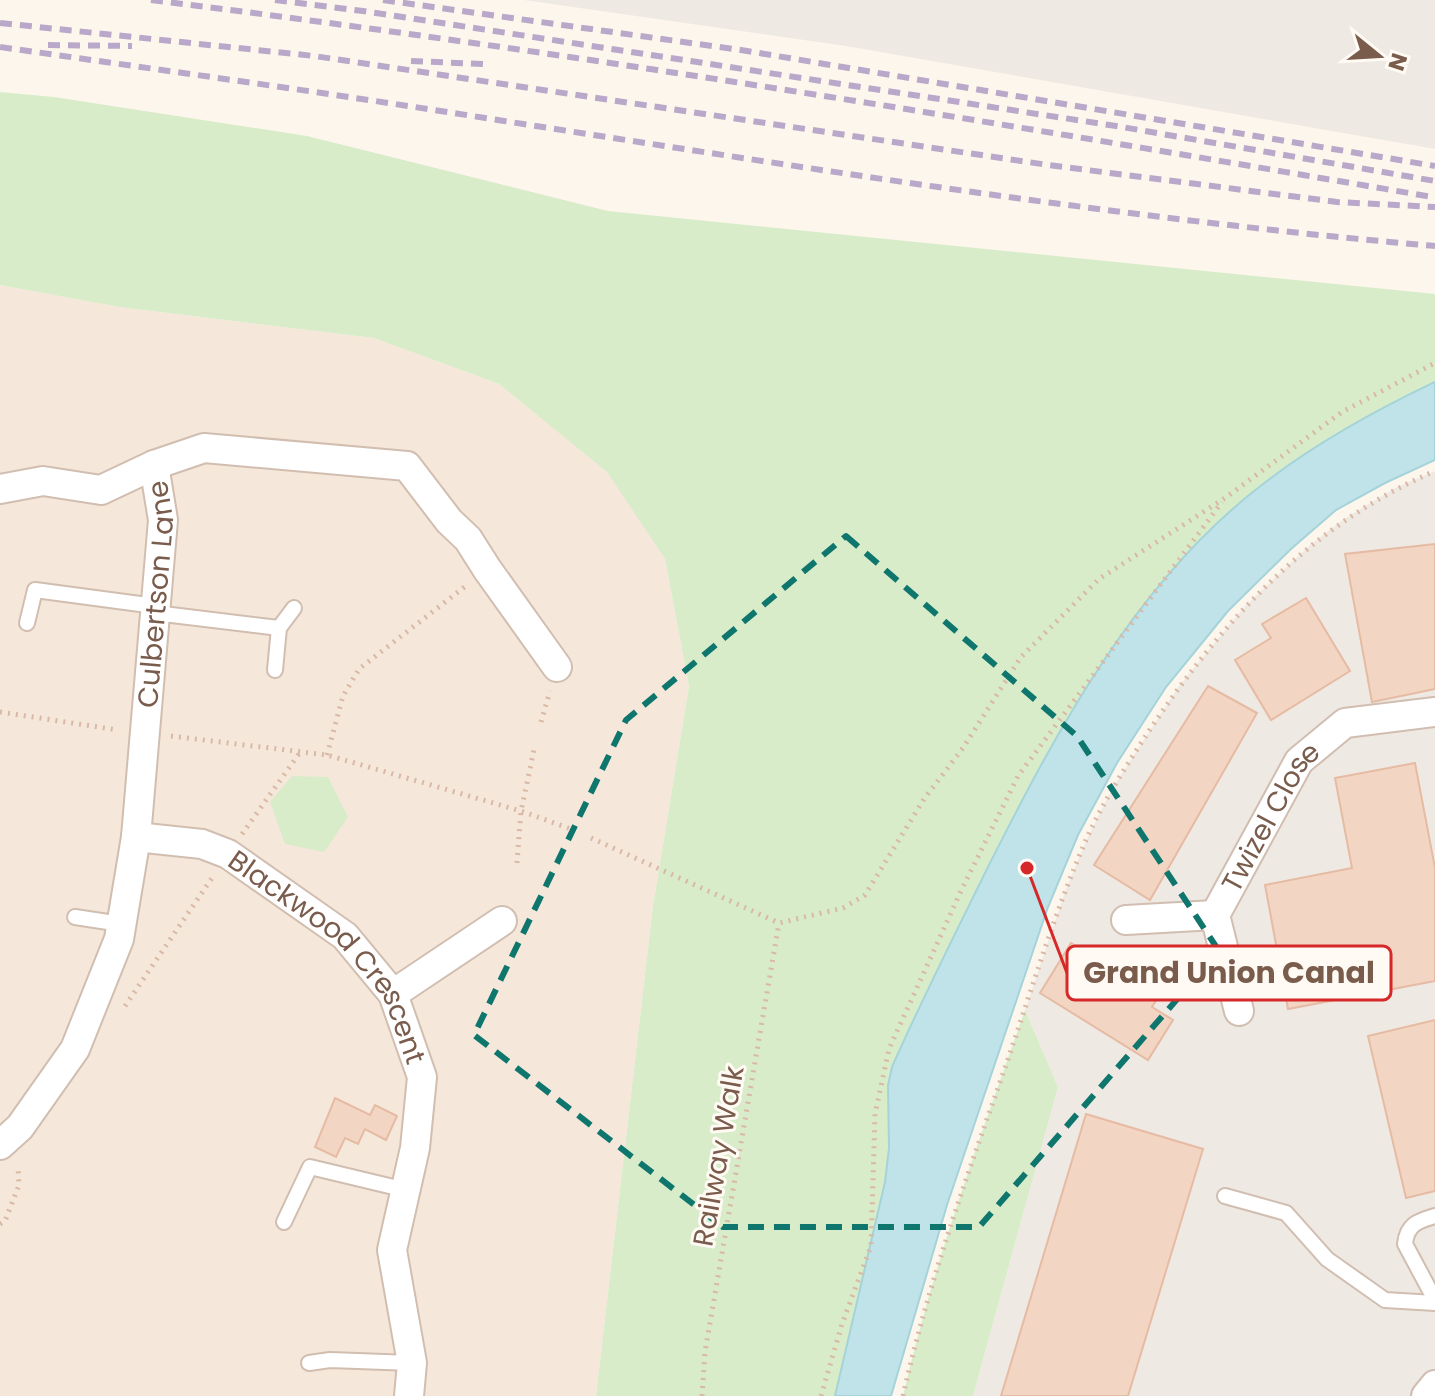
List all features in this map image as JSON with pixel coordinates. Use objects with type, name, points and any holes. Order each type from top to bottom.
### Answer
[{"type":"street","name":"Culbertson Lane","points":[[9,1152],[20,1127],[75,1049],[119,939],[136,837],[163,520],[154,465],[204,448],[407,466],[449,521],[468,539],[557,667]]},
{"type":"street","points":[[0,489],[43,481],[101,490],[154,465]]},
{"type":"street","name":"Twizel Close","points":[[1239,1011],[1215,915],[1299,761],[1345,723],[1435,712]]},
{"type":"street","name":"Blackwood Crescent","points":[[136,837],[202,844],[228,854],[345,936],[393,994],[422,1077],[415,1148],[392,1250],[412,1363],[409,1396]]},
{"type":"street","points":[[1126,920],[1215,915]]},
{"type":"street","points":[[393,994],[502,921]]},
{"type":"street","points":[[1426,1396],[1435,1385]]},
{"type":"lane","points":[[27,623],[35,590],[279,628]]},
{"type":"lane","points":[[275,670],[279,628],[294,608]]},
{"type":"lane","points":[[75,917],[121,924]]},
{"type":"lane","points":[[284,1222],[310,1167],[406,1190]]},
{"type":"lane","points":[[1225,1196],[1286,1213],[1327,1259],[1385,1300],[1435,1301],[1405,1244],[1406,1234],[1413,1223],[1435,1216]]},
{"type":"lane","points":[[309,1363],[330,1360],[412,1363]]},
{"type":"path","points":[[591,838],[779,923],[843,908],[865,895],[924,799],[963,748],[1021,657],[1099,579],[1225,498],[1342,412],[1435,363]]},
{"type":"path","points":[[903,1396],[946,1235],[1039,965],[1087,839],[1113,787],[1179,686],[1246,605],[1309,546],[1344,519],[1397,487],[1435,471]]},
{"type":"path","points":[[821,1396],[842,1324],[871,1246],[875,1114],[889,1049],[961,891],[1018,776],[1225,498]]},
{"type":"path","points":[[327,755],[343,696],[359,669],[487,569]]},
{"type":"path","points":[[0,712],[327,755],[521,811],[571,829]]},
{"type":"path","points":[[517,863],[521,811],[534,750]]},
{"type":"path","points":[[119,1014],[301,751]]},
{"type":"path","name":"Railway Walk","points":[[702,1396],[705,1352],[779,923]]},
{"type":"path","points":[[0,1224],[5,1221],[19,1185],[9,1152]]},
{"type":"highlighted area","points":[[846,536],[1077,736],[1219,951],[979,1227],[723,1227],[474,1035],[626,720]]},
{"type":"shaded area","points":[[524,0],[1435,0],[1435,149],[846,46]]},
{"type":"shaded area","points":[[0,285],[119,307],[374,338],[499,384],[608,472],[665,559],[689,686],[653,906],[596,1396],[0,1396]]},
{"type":"shaded area","points":[[1435,471],[1435,1396],[973,1396],[1058,1087],[1025,1010],[1066,889],[1087,839],[1113,787],[1179,686],[1246,605],[1309,546],[1344,519],[1397,487]]},
{"type":"green space","points":[[0,92],[54,97],[307,136],[608,211],[1435,294],[1435,382],[1325,441],[1263,484],[1219,522],[1178,563],[1141,608],[1075,706],[1046,757],[966,911],[892,1067],[888,1085],[889,1148],[885,1182],[835,1396],[596,1396],[653,906],[689,686],[665,559],[607,472],[499,384],[374,338],[119,307],[0,285]]},
{"type":"green space","points":[[292,776],[328,777],[348,817],[324,852],[285,844],[270,802]]},
{"type":"green space","points":[[1025,1010],[1058,1087],[973,1396],[903,1396],[943,1250]]},
{"type":"water","points":[[1435,382],[1435,460],[1336,510],[1291,549],[1228,611],[1166,687],[1117,763],[1078,835],[1048,907],[947,1205],[891,1396],[835,1396],[885,1182],[889,1148],[888,1085],[892,1067],[989,865],[1073,709],[1140,610],[1177,564],[1218,522],[1263,484],[1325,441]]},
{"type":"building","points":[[1435,544],[1435,689],[1372,702],[1345,554]]},
{"type":"building","points":[[1306,598],[1350,671],[1271,720],[1235,660],[1271,638],[1262,624]]},
{"type":"building","points":[[1208,686],[1257,713],[1150,900],[1094,865]]},
{"type":"building","points":[[1415,763],[1435,868],[1435,981],[1288,1009],[1265,885],[1352,868],[1335,778]]},
{"type":"building","points":[[1071,943],[1158,997],[1152,1007],[1173,1020],[1148,1060],[1040,993]]},
{"type":"building","points":[[1435,1020],[1435,1191],[1406,1198],[1368,1036]]},
{"type":"building","points":[[335,1098],[370,1115],[375,1105],[397,1116],[386,1140],[365,1129],[358,1144],[345,1138],[336,1157],[315,1147]]},
{"type":"building","points":[[1086,1114],[1203,1149],[1128,1396],[1001,1396]]},
{"type":"railway","points":[[151,0],[633,66],[1432,197]]},
{"type":"railway","points":[[275,0],[1116,126],[1435,181]]},
{"type":"railway","points":[[383,0],[741,50],[1435,166]]},
{"type":"railway","points":[[0,23],[314,56],[1048,165],[1337,202],[1435,207]]},
{"type":"railway","points":[[48,45],[132,46]]},
{"type":"railway","points":[[0,47],[968,191],[1201,222],[1435,246]]},
{"type":"railway","points":[[411,61],[483,64]]},
{"type":"place","name":"Grand Union Canal","points":[[1027,868]]}]
